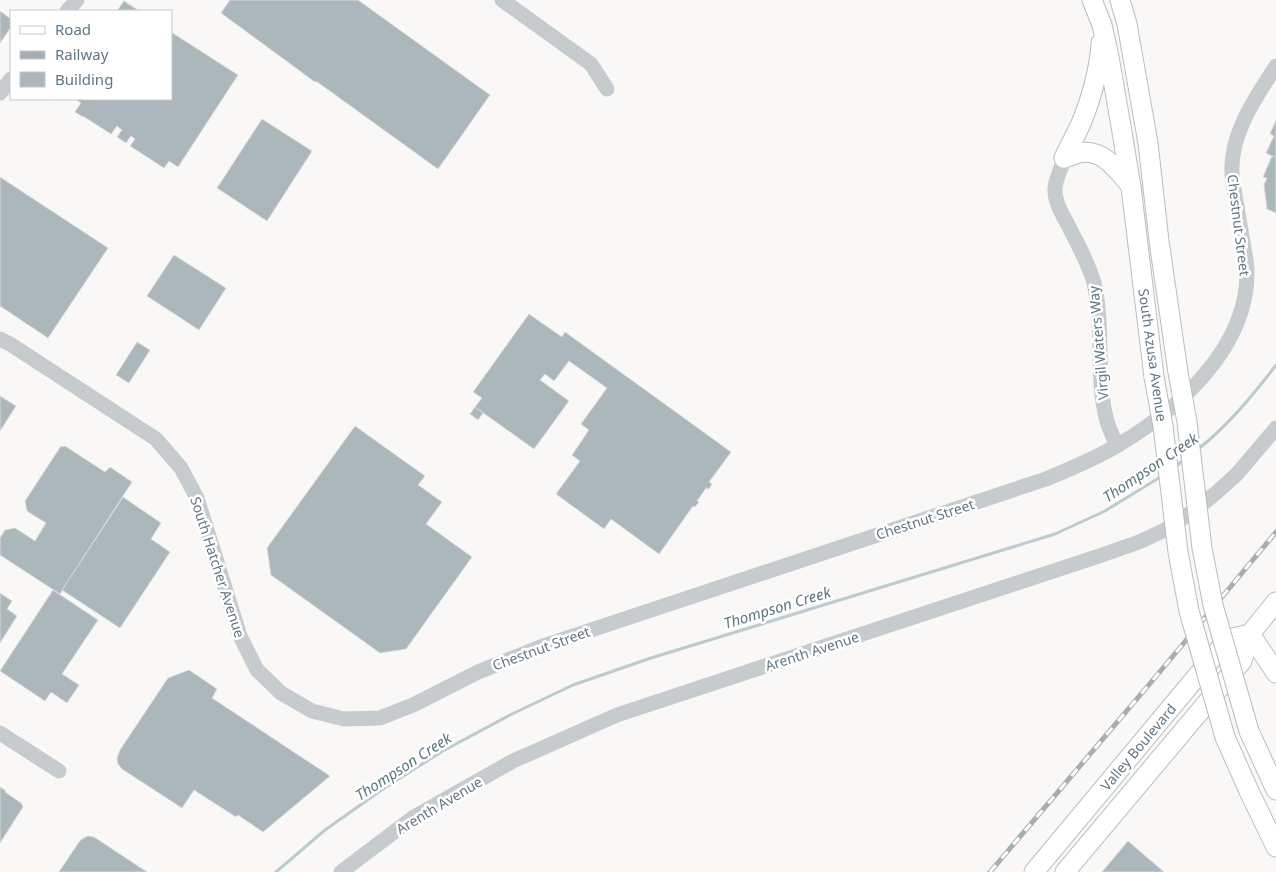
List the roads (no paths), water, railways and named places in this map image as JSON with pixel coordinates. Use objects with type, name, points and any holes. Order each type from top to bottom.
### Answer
[{"type":"main road","name":"South Azusa Avenue","points":[[1092,0],[1102,24],[1109,57],[1131,187],[1154,377],[1163,426],[1178,552],[1189,611],[1225,738],[1276,847]]},
{"type":"main road","name":"South Azusa Avenue","points":[[1120,0],[1128,24],[1148,143],[1178,372],[1187,422],[1202,548],[1212,605],[1249,731],[1276,790]]},
{"type":"main road","points":[[1064,158],[1078,131],[1091,95],[1101,57],[1102,24]]},
{"type":"main road","points":[[1064,158],[1090,152],[1100,155],[1110,162],[1131,187]]},
{"type":"main road","name":"Valley Boulevard","points":[[1065,872],[1242,661],[1250,634],[1276,602]]},
{"type":"main road","points":[[1250,634],[1276,673]]},
{"type":"main road","name":"Valley Boulevard","points":[[1034,872],[1228,639],[1250,634]]},
{"type":"main road","points":[[1121,767],[1140,782]]},
{"type":"street","points":[[68,10],[77,0]]},
{"type":"street","points":[[502,0],[591,64],[608,89]]},
{"type":"street","name":"Chestnut Street","points":[[312,711],[344,719],[380,718],[414,706],[478,672],[542,646],[1046,480],[1117,446],[1151,424],[1181,399],[1215,361],[1231,338],[1241,314],[1246,292],[1247,269],[1232,173],[1233,149],[1241,126],[1276,66]]},
{"type":"street","points":[[0,93],[10,80]]},
{"type":"street","name":"Virgil Waters Way","points":[[1064,158],[1055,189],[1057,202],[1094,282],[1097,300],[1102,398],[1109,428],[1117,446]]},
{"type":"street","name":"South Hatcher Avenue","points":[[0,339],[156,440],[181,468],[197,498],[240,636],[257,670],[281,693],[312,711]]},
{"type":"street","name":"Arenth Avenue","points":[[341,872],[414,817],[514,761],[616,715],[1099,556],[1139,542],[1165,530],[1195,510],[1237,474],[1276,428]]},
{"type":"street","points":[[0,733],[59,771]]},
{"type":"waterway","name":"Thompson Creek","points":[[1197,450],[1229,421],[1276,365]]},
{"type":"waterway","name":"Thompson Creek","points":[[1175,467],[1186,458]]},
{"type":"waterway","name":"Thompson Creek","points":[[276,872],[325,830],[383,789],[441,752],[512,714],[573,685],[651,658],[1055,534],[1105,511],[1162,476]]},
{"type":"railway","points":[[990,872],[1276,532]]}]
